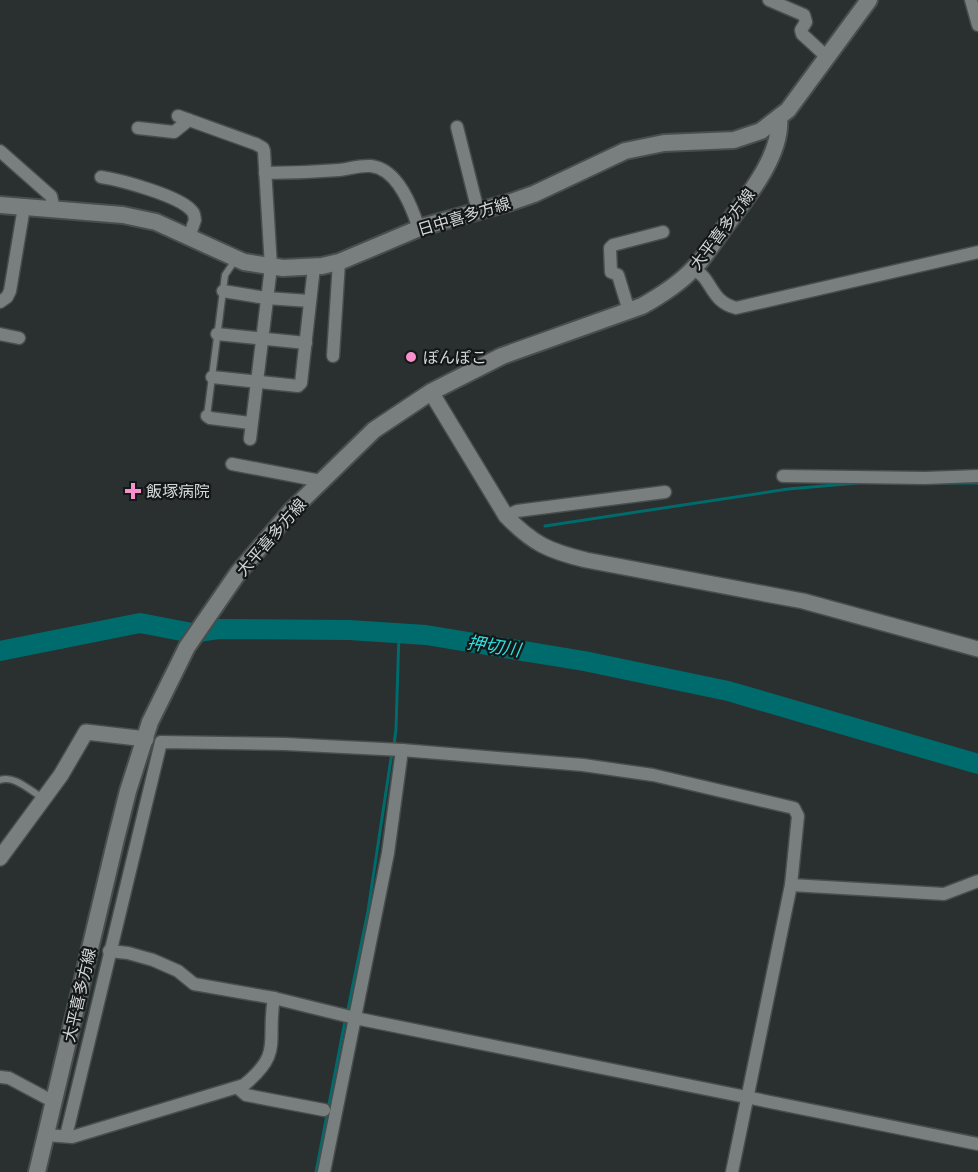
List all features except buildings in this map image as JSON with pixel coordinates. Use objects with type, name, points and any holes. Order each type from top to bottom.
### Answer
[{"type":"main road","name":"日中喜多方線","points":[[0,205],[123,215],[156,222],[236,259],[271,267],[314,267],[339,262],[419,229],[534,194],[625,151],[664,143],[734,140],[761,131],[788,110],[869,0]]},
{"type":"main road","name":"大平喜多方線","points":[[37,1172],[128,791],[148,731],[187,647],[238,573],[291,511],[375,430],[432,392],[502,356],[629,311],[658,296],[693,269],[752,190],[762,173],[776,146],[780,125],[779,117]]},
{"type":"street","points":[[769,0],[804,15],[806,22],[801,30],[802,34],[827,57]]},
{"type":"street","points":[[971,0],[978,25]]},
{"type":"street","points":[[138,128],[174,132],[183,118],[263,148],[271,267],[250,423],[250,439]]},
{"type":"street","points":[[457,127],[478,211]]},
{"type":"street","points":[[0,151],[51,196],[54,209]]},
{"type":"street","points":[[265,173],[341,170],[371,166],[381,169],[411,202],[419,229]]},
{"type":"street","points":[[101,177],[131,183],[171,198],[190,209],[195,220],[189,237]]},
{"type":"street","points":[[0,302],[7,297],[10,291],[24,207]]},
{"type":"street","points":[[629,311],[618,275],[611,272],[610,248],[613,244],[663,232]]},
{"type":"street","points":[[693,269],[705,278],[719,301],[736,308],[978,252]]},
{"type":"street","points":[[333,356],[339,262]]},
{"type":"street","points":[[212,377],[298,386],[301,384],[314,267]]},
{"type":"street","points":[[223,291],[266,298],[310,301]]},
{"type":"street","points":[[217,333],[306,343]]},
{"type":"street","points":[[0,334],[19,338]]},
{"type":"street","points":[[432,392],[506,516],[538,545],[560,554],[803,601],[978,649]]},
{"type":"street","points":[[207,416],[250,423]]},
{"type":"street","points":[[232,464],[321,481]]},
{"type":"street","points":[[783,476],[925,478],[978,476]]},
{"type":"street","points":[[506,516],[517,511],[665,492]]},
{"type":"street","points":[[0,858],[61,775],[86,732],[148,731]]},
{"type":"street","points":[[66,1137],[161,742],[285,744],[402,750],[583,765],[653,775],[794,808],[798,816],[791,885],[732,1172]]},
{"type":"street","points":[[324,1172],[388,852],[402,750]]},
{"type":"street","points":[[791,885],[944,894],[978,881]]},
{"type":"street","points":[[110,951],[135,954],[153,960],[178,971],[194,984],[274,998],[355,1018],[978,1144]]},
{"type":"street","points":[[46,1136],[72,1137],[244,1085],[256,1075],[271,1053],[271,1012],[274,998]]},
{"type":"street","points":[[0,1077],[9,1078],[54,1102]]},
{"type":"street","points":[[238,1088],[246,1095],[324,1110]]},
{"type":"lane","points":[[207,416],[225,275],[236,259]]},
{"type":"lane","points":[[0,780],[10,778],[44,799]]},
{"type":"waterway","points":[[545,526],[788,489],[858,483]]},
{"type":"waterway","points":[[930,483],[978,483]]},
{"type":"waterway","name":"押切川","points":[[0,651],[140,623],[192,633],[218,629],[349,630],[426,635],[584,661],[728,691],[978,764]]},
{"type":"waterway","points":[[394,745],[399,633]]},
{"type":"waterway","points":[[347,1014],[368,911],[392,752]]},
{"type":"waterway","points":[[316,1172],[345,1021]]},
{"type":"place","name":"ぽんぽこ","points":[[411,357]]},
{"type":"place","name":"飯塚病院","points":[[133,491]]}]
